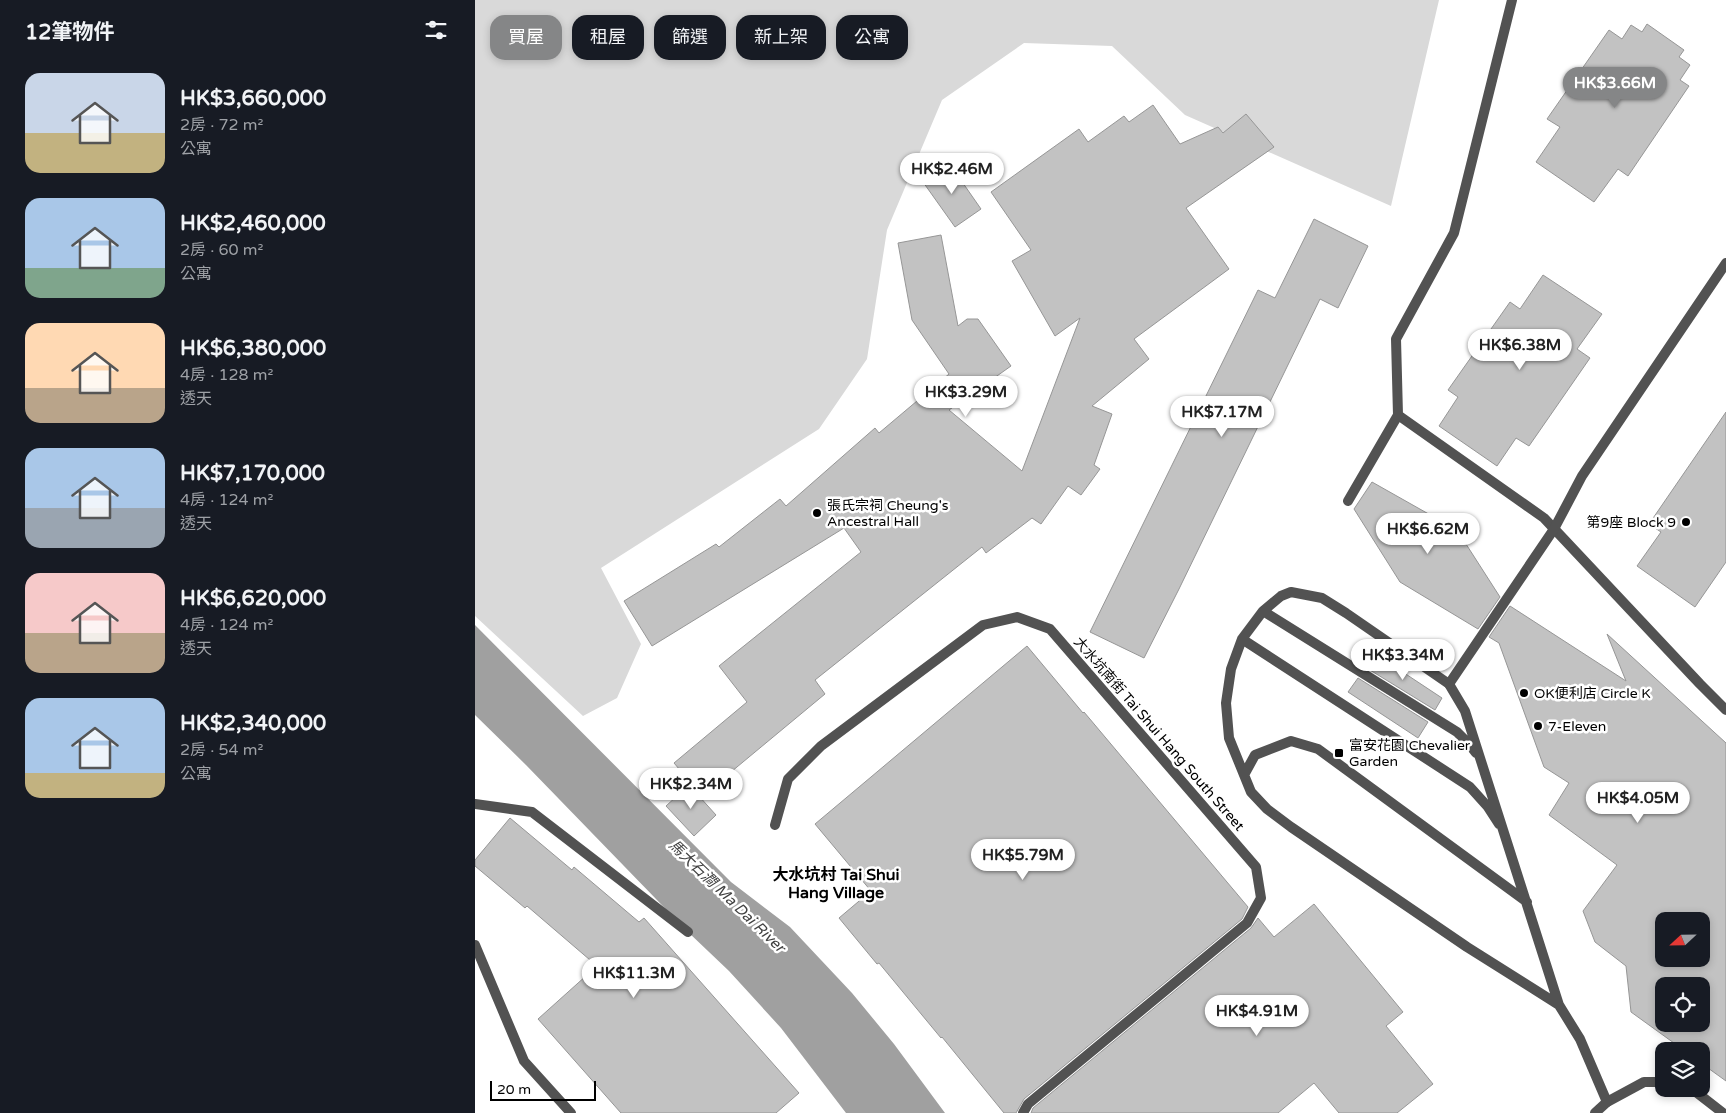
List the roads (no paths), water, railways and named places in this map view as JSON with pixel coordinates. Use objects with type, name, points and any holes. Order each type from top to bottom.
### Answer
[{"type":"street","points":[[1348,501],[1399,414],[1396,339],[1454,233],[1512,0]]},
{"type":"street","points":[[1449,684],[1554,529],[1582,476],[1726,263]]},
{"type":"street","points":[[1399,414],[1544,518],[1726,710]]},
{"type":"street","points":[[1559,1006],[1467,947],[1291,826],[1267,808],[1251,792],[1229,738],[1226,704],[1231,669],[1242,639],[1263,611],[1281,596],[1291,592],[1322,598],[1449,684],[1465,711],[1559,1006],[1580,1039],[1607,1102]]},
{"type":"street","points":[[1263,611],[1457,732],[1469,744],[1482,762]]},
{"type":"street","name":"大水坑南街 Tai Shui Hang South Street","points":[[775,825],[787,779],[821,746],[983,625],[1017,617],[1051,629],[1256,868],[1261,898],[1247,923],[1028,1104],[1023,1113]]},
{"type":"street","points":[[1242,639],[1469,787],[1488,807],[1506,835]]},
{"type":"street","points":[[1244,775],[1255,755],[1291,741],[1318,749],[1527,902]]},
{"type":"street","points":[[475,804],[532,812],[688,932]]},
{"type":"street","points":[[475,945],[524,1061],[571,1113]]},
{"type":"street","points":[[1595,1113],[1607,1102],[1644,1082],[1655,1082]]},
{"type":"street","points":[[1702,1097],[1723,1113]]},
{"type":"water","name":"馬大石澗 Ma Dai River","points":[[475,625],[731,882],[790,927],[852,993],[894,1044],[945,1113],[846,1113],[781,1028],[729,971],[688,932],[475,715]]},
{"type":"place","name":"張氏宗祠 Cheung's Ancestral Hall","points":[[817,513]]},
{"type":"place","name":"第9座 Block 9","points":[[1686,522]]},
{"type":"place","name":"OK便利店 Circle K","points":[[1524,693]]},
{"type":"place","name":"7-Eleven","points":[[1538,726]]},
{"type":"place","name":"富安花園 Chevalier Garden","points":[[1339,753]]},
{"type":"district","name":"大水坑村 Tai Shui Hang Village","points":[[836,884]]}]
